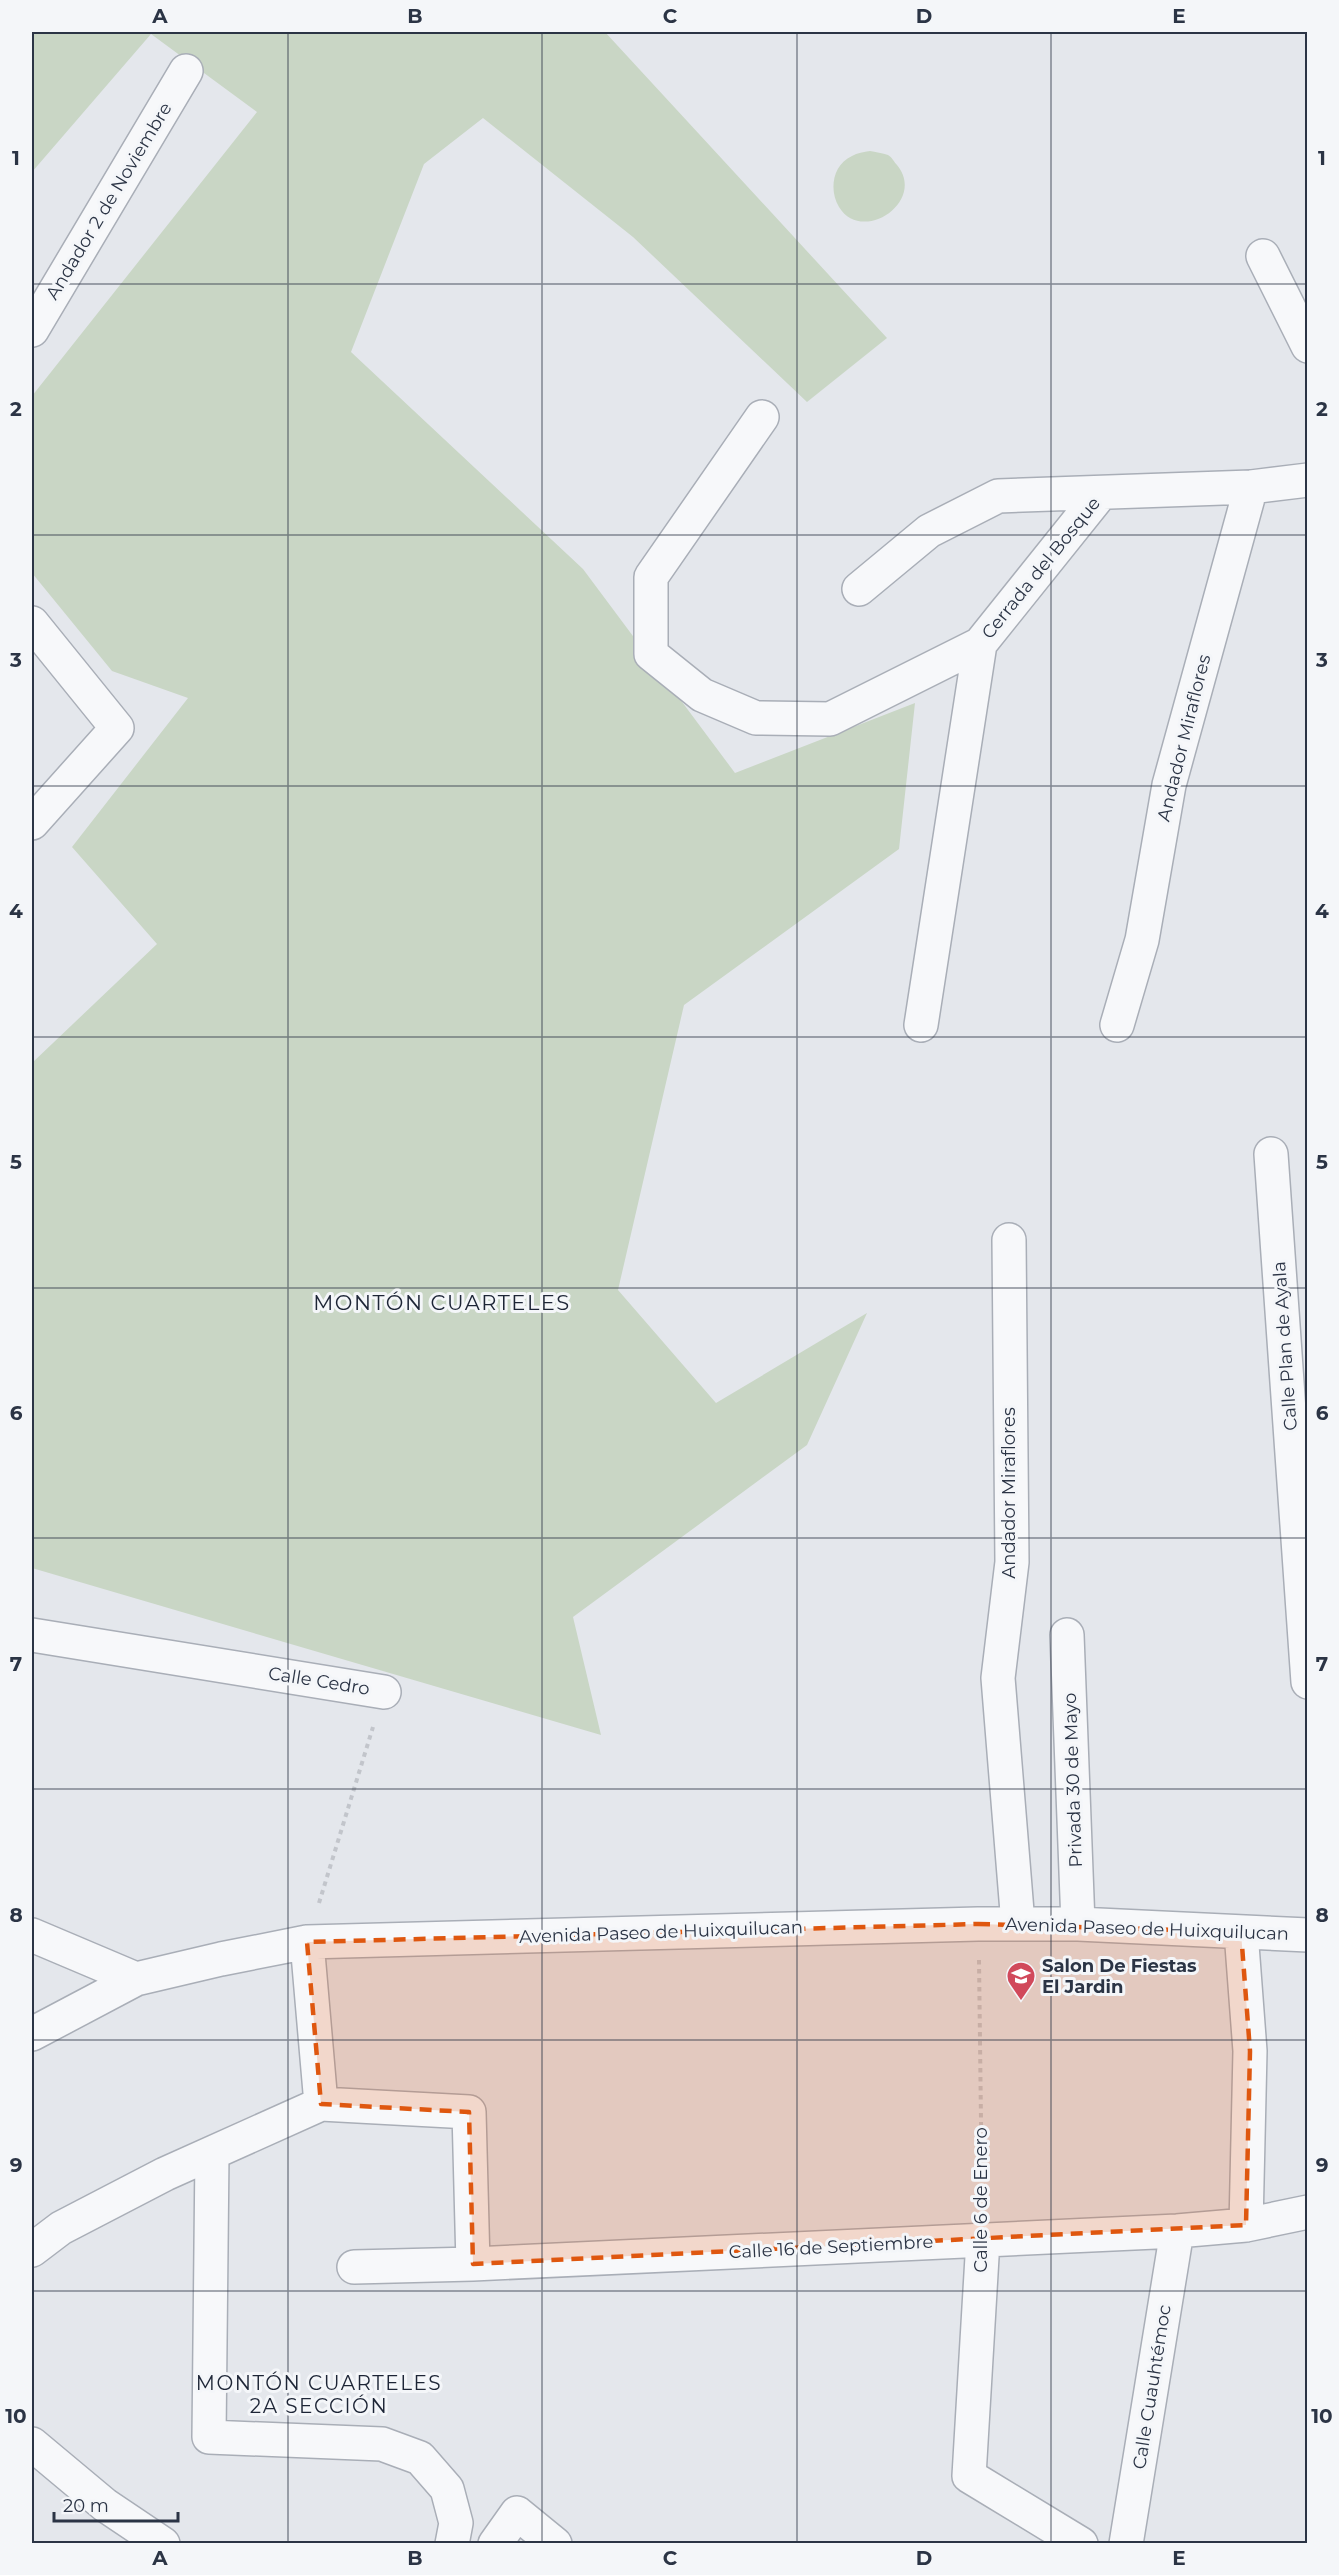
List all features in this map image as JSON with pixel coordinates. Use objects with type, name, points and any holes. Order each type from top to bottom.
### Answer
[{"type":"street","name":"Andador 2 de Noviembre","points":[[32,330],[186,71]]},
{"type":"street","points":[[1263,256],[1308,346]]},
{"type":"street","name":"Cerrada del Bosque","points":[[762,417],[651,577],[651,654],[702,695],[756,718],[830,719],[980,644],[1101,493],[1251,487],[1308,480]]},
{"type":"street","name":"Andador Miraflores","points":[[1117,1025],[1142,940],[1168,785],[1251,487]]},
{"type":"street","points":[[859,589],[929,531],[998,496],[1101,493]]},
{"type":"street","points":[[32,624],[117,728],[32,823]]},
{"type":"street","points":[[921,1025],[980,644]]},
{"type":"street","name":"Calle Plan de Ayala","points":[[1272,1154],[1308,1682]]},
{"type":"street","name":"Andador Miraflores","points":[[1009,1240],[1012,1562],[998,1678],[1018,1924]]},
{"type":"street","name":"Calle Cedro","points":[[32,1635],[384,1692]]},
{"type":"street","name":"Privada 30 de Mayo","points":[[1067,1635],[1078,1924]]},
{"type":"street","name":"Avenida Paseo de Huixquilucan","points":[[32,2034],[136,1979],[307,1942],[978,1924],[1078,1924],[1308,1935]]},
{"type":"street","points":[[1241,1932],[1250,2051],[1246,2225]]},
{"type":"street","points":[[32,1935],[136,1979]]},
{"type":"street","points":[[307,1942],[321,2104]]},
{"type":"street","points":[[32,2250],[61,2228],[165,2174],[321,2104],[469,2112],[473,2264]]},
{"type":"street","points":[[212,2153],[209,2437],[382,2444],[420,2457],[447,2489],[456,2523],[452,2544]]},
{"type":"street","name":"Calle 16 de Septiembre","points":[[354,2267],[473,2264],[1177,2231],[1246,2225],[1308,2212]]},
{"type":"street","name":"Calle Cuauhtémoc","points":[[1126,2544],[1177,2231]]},
{"type":"street","name":"Calle 6 de Enero","points":[[983,2240],[969,2476],[1081,2544]]},
{"type":"street","points":[[32,2444],[105,2505],[163,2544]]},
{"type":"street","points":[[495,2544],[517,2513],[555,2544]]},
{"type":"path","name":"Calle Cedro","points":[[307,1942],[384,1692]]},
{"type":"path","name":"Calle 6 de Enero","points":[[978,1924],[983,2240]]},
{"type":"highlighted area","points":[[978,1924],[1241,1932],[1250,2051],[1246,2225],[473,2264],[469,2112],[321,2104],[307,1942]]},
{"type":"green space","points":[[32,32],[605,32],[887,338],[807,402],[633,237],[483,118],[424,164],[351,352],[583,569],[735,773],[915,703],[899,849],[684,1005],[618,1290],[716,1403],[867,1313],[807,1445],[573,1617],[601,1735],[32,1568],[32,1063],[157,944],[72,847],[188,698],[112,671],[32,573],[32,396],[257,112],[151,34],[32,172]]},
{"type":"green space","points":[[870,151],[886,154],[892,158],[904,179],[904,192],[898,204],[888,214],[875,220],[862,222],[849,218],[839,207],[833,186],[836,172],[845,160],[856,154]]},
{"type":"place","name":"Salon De Fiestas El Jardin","points":[[1021,2002]]},
{"type":"district","name":"MONTÓN CUARTELES","points":[[442,1302]]},
{"type":"district","name":"MONTÓN CUARTELES 2A SECCIÓN","points":[[319,2394]]}]
